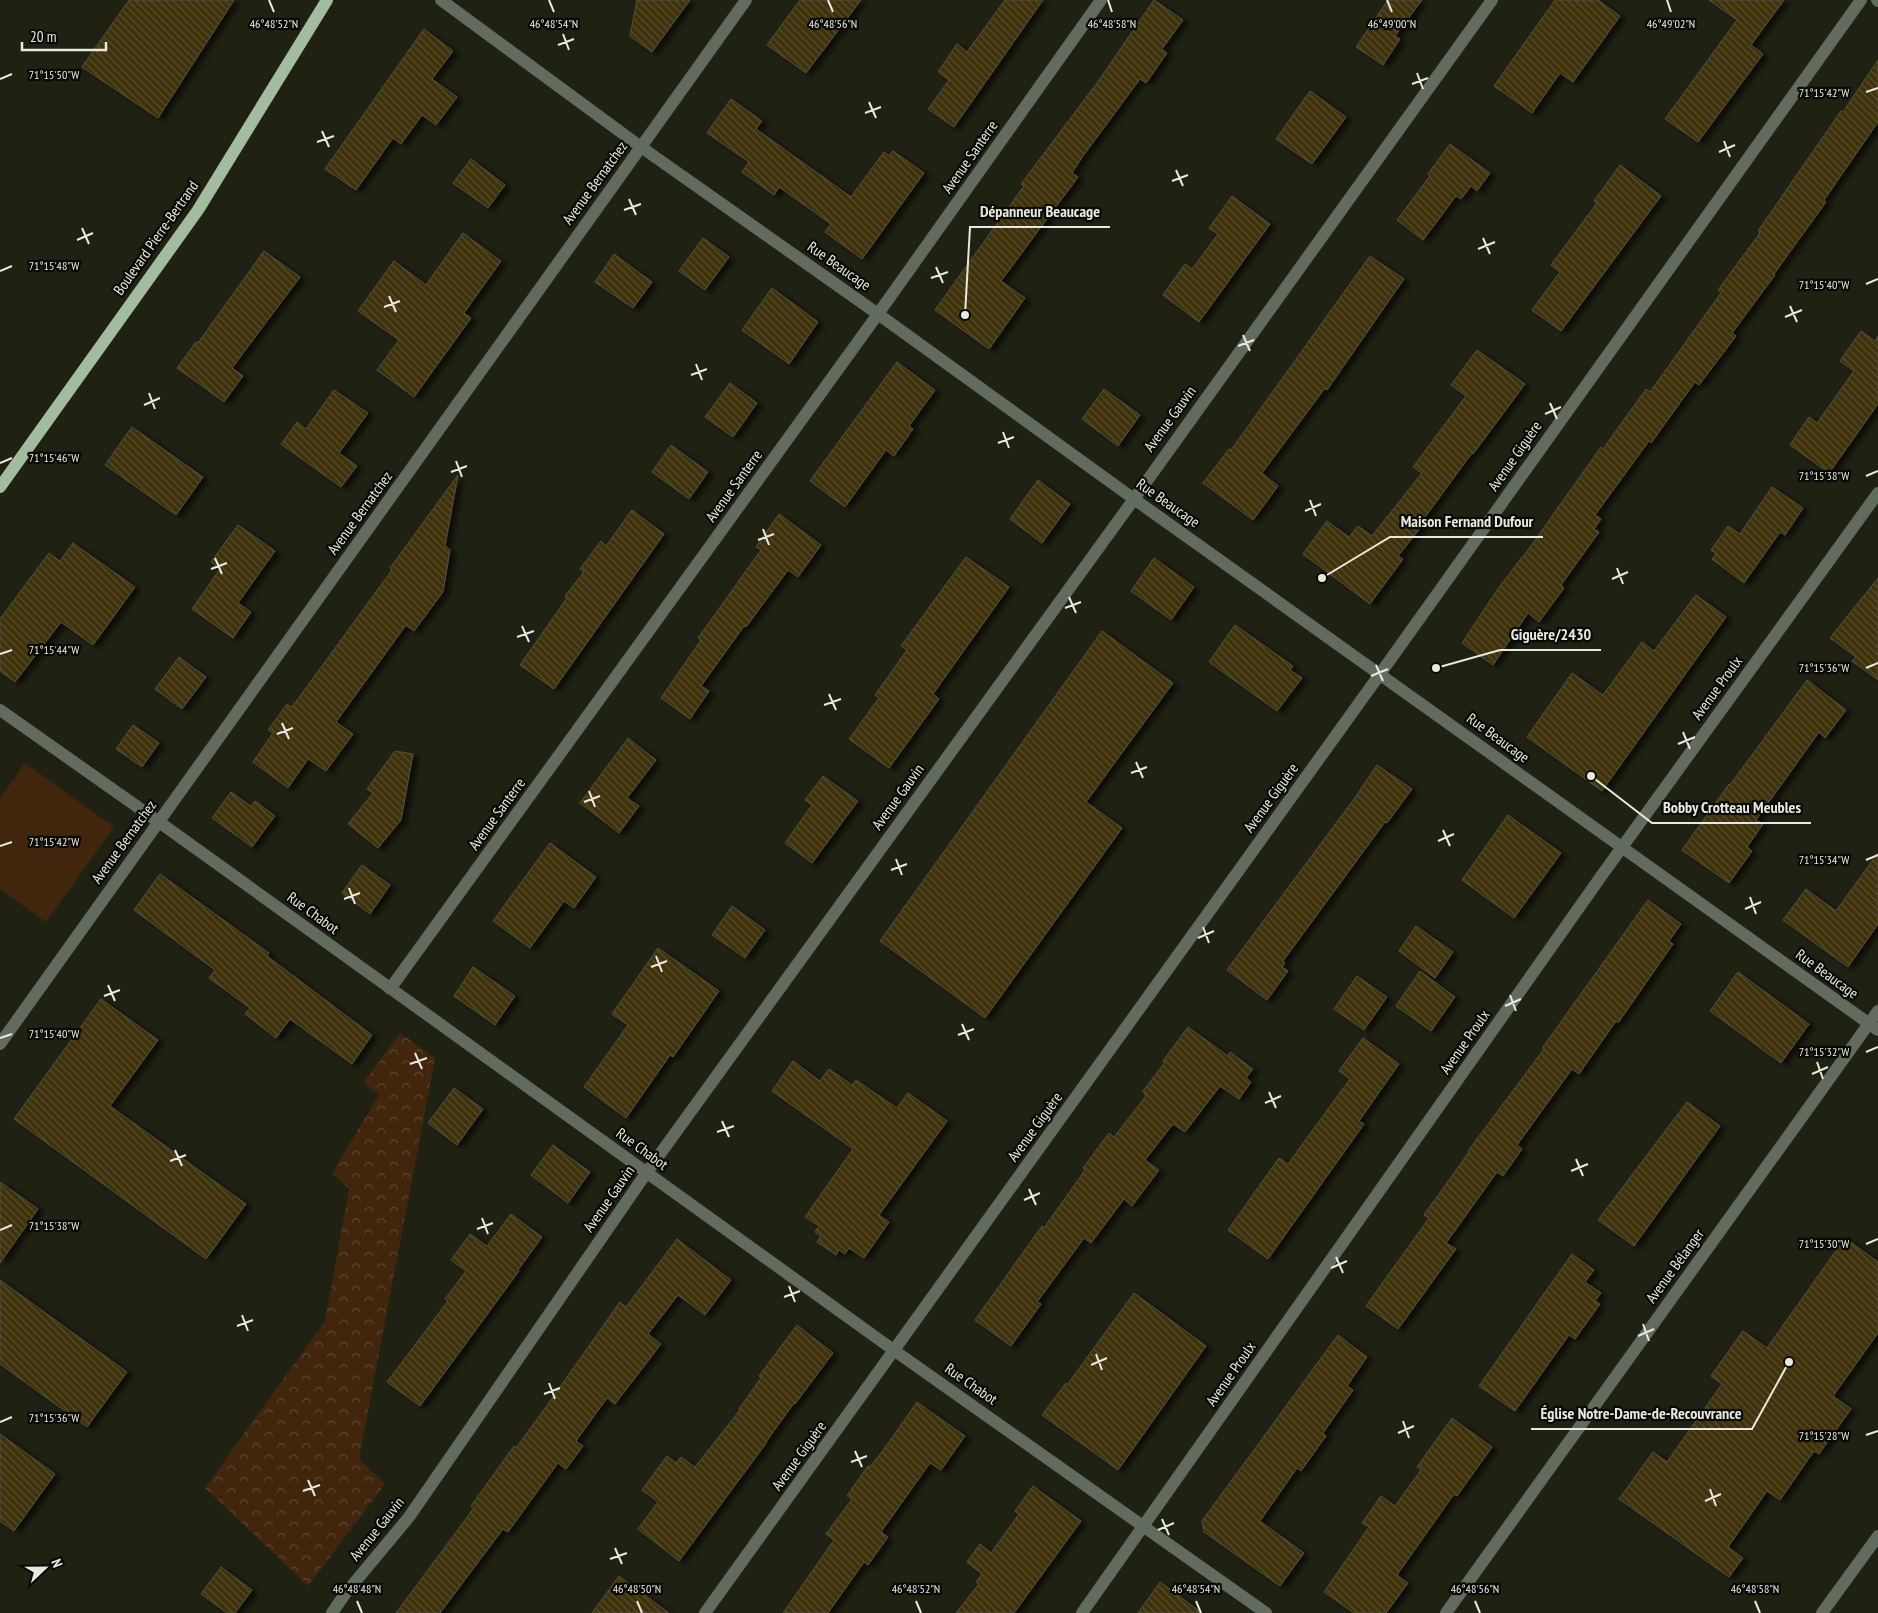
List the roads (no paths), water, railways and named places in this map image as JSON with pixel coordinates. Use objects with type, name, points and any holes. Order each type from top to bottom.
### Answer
[{"type":"main road","name":"Boulevard Pierre-Bertrand","points":[[0,487],[198,210],[327,0]]},
{"type":"street","name":"Rue Beaucage","points":[[441,0],[641,147],[878,314],[1874,1027]]},
{"type":"street","name":"Avenue Bernatchez","points":[[0,1044],[746,0]]},
{"type":"street","name":"Avenue Santerre","points":[[390,989],[878,314],[1101,0]]},
{"type":"street","name":"Avenue Gauvin","points":[[332,1613],[345,1594],[409,1517],[647,1172],[1492,0]]},
{"type":"street","name":"Avenue Giguère","points":[[705,1613],[895,1351],[1861,0]]},
{"type":"street","name":"Avenue Proulx","points":[[1082,1613],[1622,847],[1878,493]]},
{"type":"street","name":"Rue Chabot","points":[[0,710],[390,989],[431,1016],[895,1351],[1266,1613]]},
{"type":"street","name":"Avenue Bélanger","points":[[1446,1613],[1874,1027],[1878,1011]]},
{"type":"street","points":[[1822,1613],[1878,1536]]},
{"type":"place","name":"Dépanneur Beaucage","points":[[965,315]]},
{"type":"place","name":"Maison Fernand Dufour","points":[[1322,578]]},
{"type":"place","name":"Giguère/2430","points":[[1436,668]]},
{"type":"place","name":"Bobby Crotteau Meubles","points":[[1591,776]]},
{"type":"place","name":"Église Notre-Dame-de-Recouvrance","points":[[1789,1362]]}]
